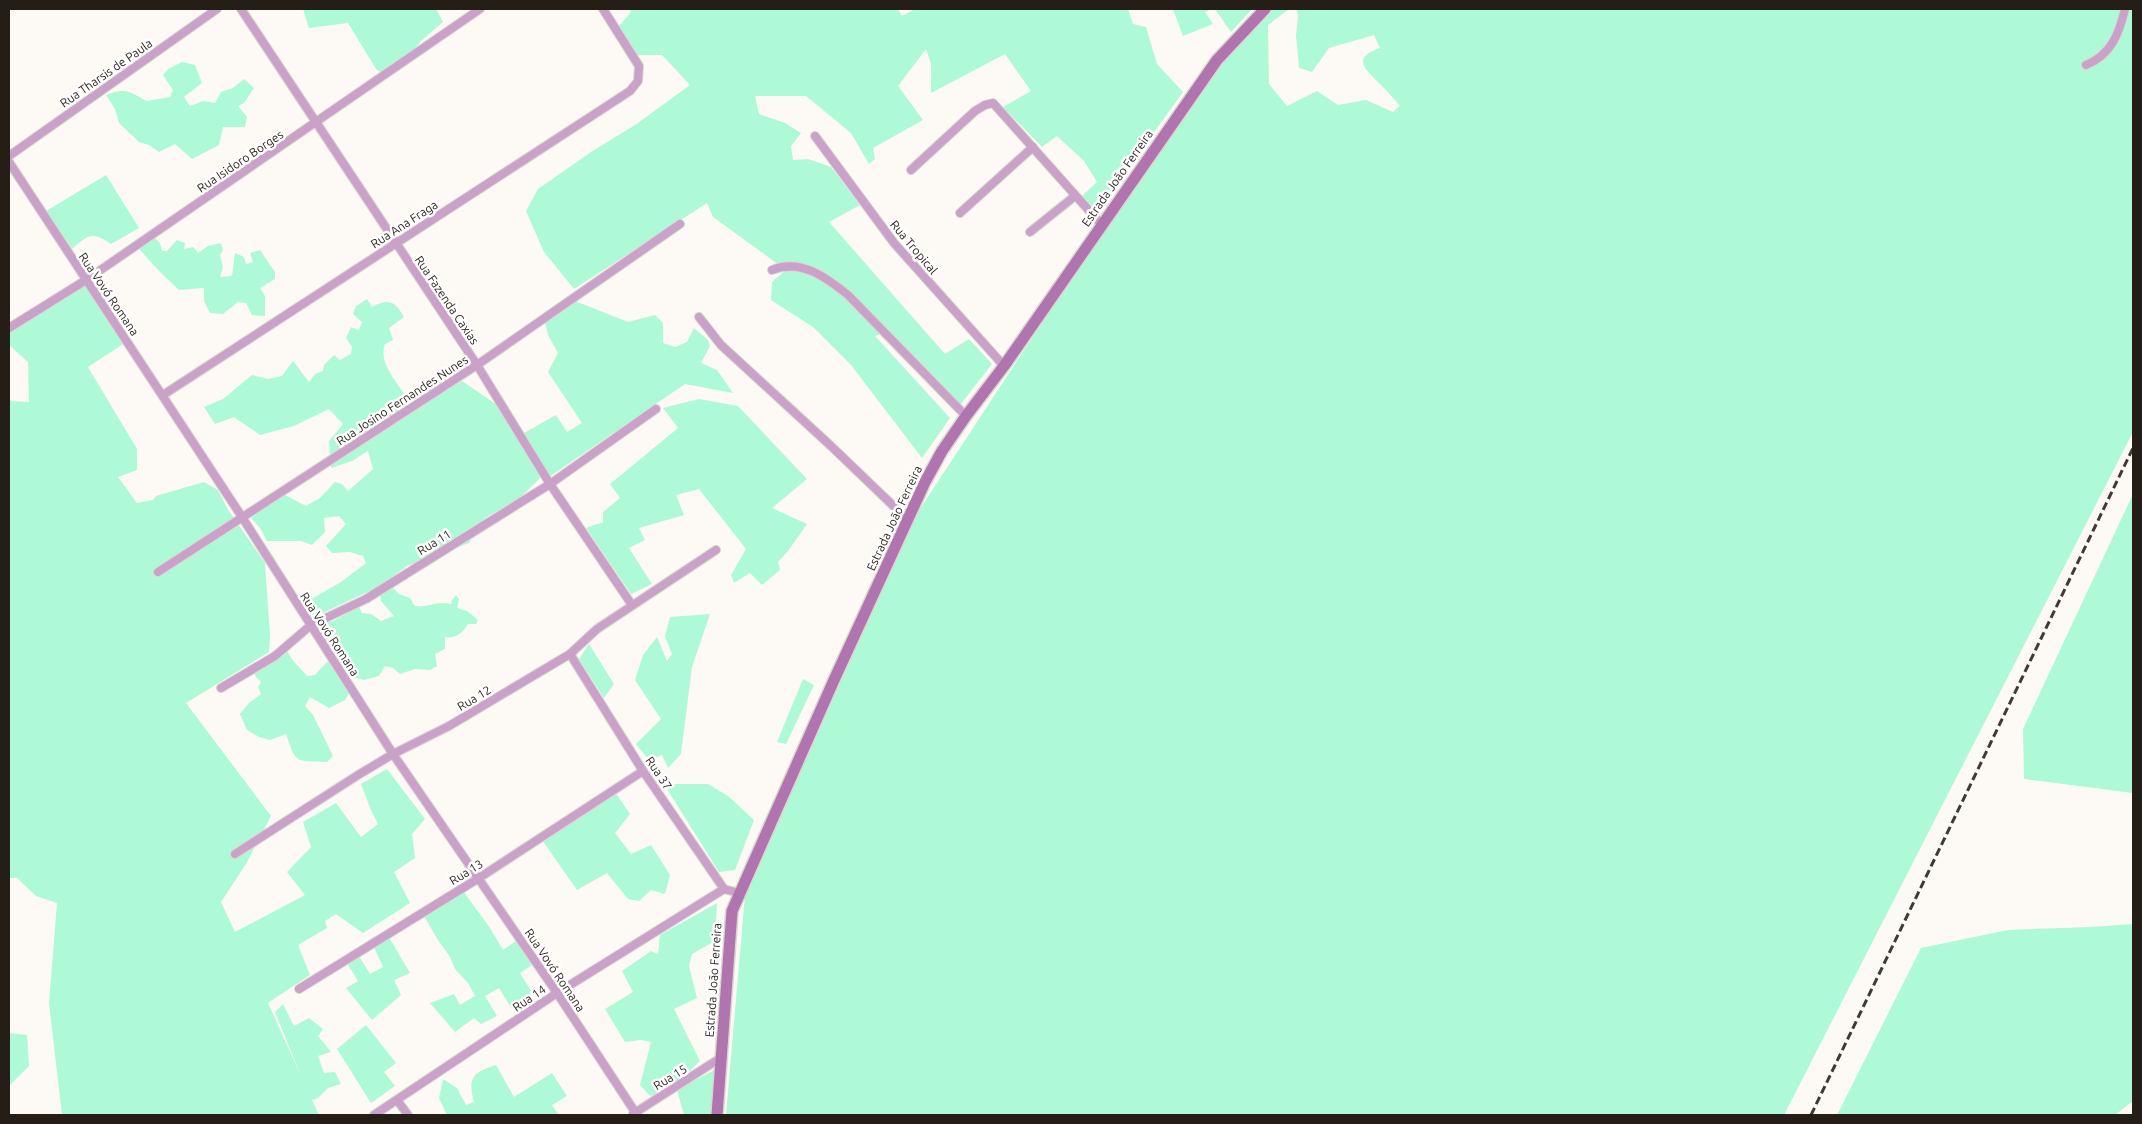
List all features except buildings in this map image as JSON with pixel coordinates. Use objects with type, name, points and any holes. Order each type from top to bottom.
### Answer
[{"type":"street","name":"Rua Tharsis de Paula","points":[[9,156],[217,9]]},
{"type":"street","name":"Rua Fazenda Caxias","points":[[241,9],[477,365],[550,484],[632,605]]},
{"type":"street","name":"Rua Isidoro Borges","points":[[9,328],[86,280],[480,9]]},
{"type":"street","name":"Rua Ana Fraga","points":[[163,395],[630,91],[638,81],[637,62],[603,9]]},
{"type":"street","name":"Estrada João Ferreira","points":[[717,1115],[732,911],[834,680],[933,466],[966,416],[1004,366],[1101,224],[1218,60],[1265,9]]},
{"type":"street","points":[[2086,65],[2101,57],[2109,49],[2118,33],[2125,9]]},
{"type":"street","points":[[911,170],[975,111],[989,103],[996,104],[1101,224]]},
{"type":"street","name":"Rua Tropical","points":[[815,136],[894,243],[1004,366]]},
{"type":"street","points":[[960,213],[1033,147]]},
{"type":"street","name":"Rua Vovó Romana","points":[[9,162],[163,395],[393,754],[557,993],[634,1114]]},
{"type":"street","points":[[1030,232],[1075,196]]},
{"type":"street","name":"Rua Josino Fernandes Nunes","points":[[158,572],[477,365],[680,224]]},
{"type":"street","points":[[772,270],[790,265],[802,267],[832,282],[848,295],[966,416]]},
{"type":"street","points":[[699,317],[721,345],[907,519]]},
{"type":"street","name":"Rua 11","points":[[221,688],[275,656],[311,625],[366,599],[550,484],[656,410]]},
{"type":"street","name":"Rua 12","points":[[235,854],[393,754],[449,726],[570,654],[597,629],[716,550]]},
{"type":"street","name":"Rua 37","points":[[570,654],[644,770],[724,889]]},
{"type":"street","name":"Rua 13","points":[[299,989],[479,878],[644,770]]},
{"type":"street","points":[[724,889],[739,893]]},
{"type":"street","name":"Rua 14","points":[[374,1115],[557,993],[724,889]]},
{"type":"street","name":"Rua 15","points":[[634,1114],[722,1058]]},
{"type":"street","points":[[397,1100],[408,1115]]},
{"type":"green space","points":[[303,9],[436,9],[443,22],[422,40],[413,51],[382,73],[376,69],[348,23],[309,28]]},
{"type":"green space","points":[[630,9],[898,9],[902,16],[915,9],[1128,9],[1133,24],[1146,27],[1157,64],[1183,92],[1095,214],[1081,197],[1097,182],[1084,161],[1057,136],[1042,147],[1003,107],[1031,91],[1005,54],[931,93],[931,64],[926,49],[898,86],[923,120],[873,148],[875,159],[869,164],[851,133],[806,96],[755,96],[759,114],[785,123],[801,133],[791,146],[793,160],[808,159],[831,167],[860,205],[829,222],[945,354],[969,339],[992,364],[960,405],[889,332],[875,336],[950,418],[922,458],[851,365],[813,327],[771,300],[772,282],[786,270],[713,217],[707,203],[574,289],[544,252],[526,211],[538,189],[591,152],[635,125],[690,85],[662,55],[636,55],[619,26],[631,12]]},
{"type":"green space","points":[[1173,9],[1212,9],[1205,12],[1213,24],[1183,36]]},
{"type":"green space","points":[[1215,9],[1252,9],[1231,32]]},
{"type":"green space","points":[[1272,9],[1289,9],[1268,25],[1269,84],[1287,106],[1317,91],[1338,105],[1366,100],[1393,112],[1400,106],[1364,65],[1363,60],[1365,56],[1380,48],[1374,35],[1329,48],[1312,72],[1299,68],[1296,35],[1297,9],[2133,9],[2133,432],[1784,1115],[726,1115],[745,895],[914,518],[1105,227],[1226,59]]},
{"type":"green space","points":[[182,62],[195,65],[202,83],[184,97],[190,106],[203,101],[215,103],[221,92],[233,88],[244,79],[254,88],[244,103],[238,106],[247,117],[245,127],[223,127],[219,145],[192,159],[175,144],[159,152],[149,145],[139,142],[119,123],[115,109],[106,95],[123,91],[132,93],[147,101],[170,97],[173,90],[163,75],[168,69]]},
{"type":"green space","points":[[106,175],[139,228],[111,244],[99,237],[90,236],[72,249],[46,211]]},
{"type":"green space","points":[[150,233],[160,243],[162,251],[167,251],[177,240],[185,243],[184,249],[193,247],[198,253],[208,246],[221,243],[223,250],[220,255],[223,267],[220,277],[232,276],[235,253],[244,257],[246,264],[253,262],[250,253],[260,250],[275,272],[275,279],[260,288],[265,296],[265,316],[252,315],[246,303],[238,302],[223,314],[210,313],[204,301],[204,288],[179,290],[140,250],[140,240]]},
{"type":"green space","points":[[85,285],[123,344],[88,367],[137,449],[137,470],[118,477],[137,503],[153,500],[156,496],[204,482],[218,490],[227,508],[265,563],[270,635],[269,652],[186,703],[271,816],[246,864],[221,902],[235,932],[305,895],[287,872],[311,847],[303,822],[336,803],[361,837],[378,824],[361,784],[387,769],[425,819],[412,834],[415,858],[394,872],[410,903],[363,933],[336,914],[325,921],[327,928],[298,945],[310,975],[268,1003],[301,1076],[275,1012],[283,1004],[294,1026],[309,1018],[323,1029],[318,1036],[331,1052],[318,1056],[324,1073],[335,1072],[341,1084],[328,1088],[318,1098],[312,1100],[319,1115],[62,1115],[49,1003],[57,903],[36,896],[17,878],[9,878],[9,398],[11,401],[29,402],[28,362],[9,345],[9,333]]},
{"type":"green space","points":[[367,299],[372,307],[387,302],[394,304],[404,317],[389,328],[393,340],[385,344],[383,351],[389,371],[405,395],[435,381],[447,389],[462,381],[497,405],[541,477],[520,498],[485,518],[469,543],[407,566],[380,586],[314,617],[306,606],[308,601],[341,582],[366,563],[363,556],[350,552],[332,553],[326,546],[346,524],[339,516],[324,518],[325,532],[312,545],[301,541],[267,541],[260,528],[251,518],[285,495],[306,506],[320,498],[335,482],[342,484],[348,491],[373,469],[368,451],[352,461],[331,468],[329,441],[343,424],[329,409],[294,426],[260,435],[234,417],[215,424],[204,407],[223,399],[252,375],[268,379],[282,376],[293,361],[309,382],[315,374],[323,371],[324,365],[334,355],[340,360],[351,354],[352,347],[346,338],[351,327],[359,330],[362,322],[353,314],[356,306]]},
{"type":"green space","points":[[575,301],[628,322],[655,315],[663,323],[663,343],[675,347],[687,342],[694,328],[708,340],[710,346],[701,363],[717,370],[733,393],[685,384],[549,477],[524,433],[556,415],[567,432],[582,423],[548,372],[558,353],[548,335],[545,322]]},
{"type":"green space","points":[[699,399],[738,406],[807,479],[772,508],[807,524],[778,562],[780,570],[762,585],[750,573],[734,583],[731,575],[746,549],[699,489],[676,495],[684,515],[639,528],[645,540],[629,548],[652,584],[631,594],[586,528],[603,522],[603,512],[620,498],[610,484],[678,428],[663,408]]},
{"type":"green space","points":[[2133,494],[2133,793],[2024,779],[2023,729]]},
{"type":"green space","points":[[393,588],[399,594],[410,598],[414,605],[418,606],[440,603],[451,604],[456,595],[459,599],[457,608],[467,611],[478,620],[476,624],[468,624],[458,635],[445,637],[445,649],[435,654],[437,666],[430,670],[415,669],[400,674],[393,668],[385,666],[379,676],[364,680],[351,677],[343,682],[349,693],[345,700],[329,708],[310,697],[305,706],[313,715],[333,756],[327,762],[298,759],[292,751],[286,734],[270,740],[259,737],[247,730],[240,714],[249,703],[261,694],[258,687],[261,682],[254,672],[278,649],[288,652],[307,676],[315,675],[328,661],[337,659],[321,638],[318,628],[323,622],[333,621],[359,607],[362,613],[371,614],[381,621],[394,616],[381,601],[380,595]]},
{"type":"green space","points":[[710,614],[692,667],[681,754],[668,768],[662,755],[649,760],[636,744],[661,719],[635,680],[643,655],[657,637],[667,661],[672,654],[665,636],[670,617]]},
{"type":"green space","points":[[589,644],[614,684],[604,698],[579,659]]},
{"type":"green space","points":[[803,679],[814,685],[786,744],[777,742]]},
{"type":"green space","points":[[664,784],[708,784],[728,796],[754,820],[735,870],[719,872]]},
{"type":"green space","points":[[615,792],[630,814],[615,833],[631,854],[651,845],[670,875],[665,894],[651,890],[639,901],[628,899],[607,873],[577,890],[542,840]]},
{"type":"green space","points":[[463,891],[490,928],[503,950],[517,940],[532,965],[520,973],[533,994],[511,1008],[499,988],[485,996],[497,1016],[481,1024],[474,1018],[455,1032],[430,1003],[454,994],[460,1005],[475,996],[468,983],[455,969],[450,957],[422,913]]},
{"type":"green space","points":[[717,903],[715,941],[692,954],[689,966],[697,998],[674,1009],[700,1061],[671,1086],[658,1094],[650,1096],[640,1085],[651,1042],[641,1040],[625,1042],[605,1009],[633,992],[622,971],[651,951],[658,954],[660,935]]},
{"type":"green space","points":[[2133,924],[2133,1101],[2115,1115],[1837,1115],[1921,948],[2008,930]]},
{"type":"green space","points":[[387,934],[410,973],[394,980],[401,995],[372,1020],[346,988],[358,981],[348,965],[357,953],[370,974],[383,967],[372,943]]},
{"type":"green space","points":[[366,1025],[396,1063],[384,1072],[395,1086],[371,1103],[337,1049]]},
{"type":"green space","points":[[9,1033],[27,1035],[29,1066],[10,1085]]},
{"type":"green space","points":[[496,1065],[514,1097],[552,1073],[567,1096],[552,1105],[559,1115],[447,1115],[439,1098],[443,1079],[457,1088],[466,1105],[474,1102],[471,1087],[474,1077],[482,1070]]},
{"type":"green space","points":[[716,1069],[710,1115],[684,1115],[677,1090]]},
{"type":"railway","points":[[1811,1115],[2133,448]]}]
